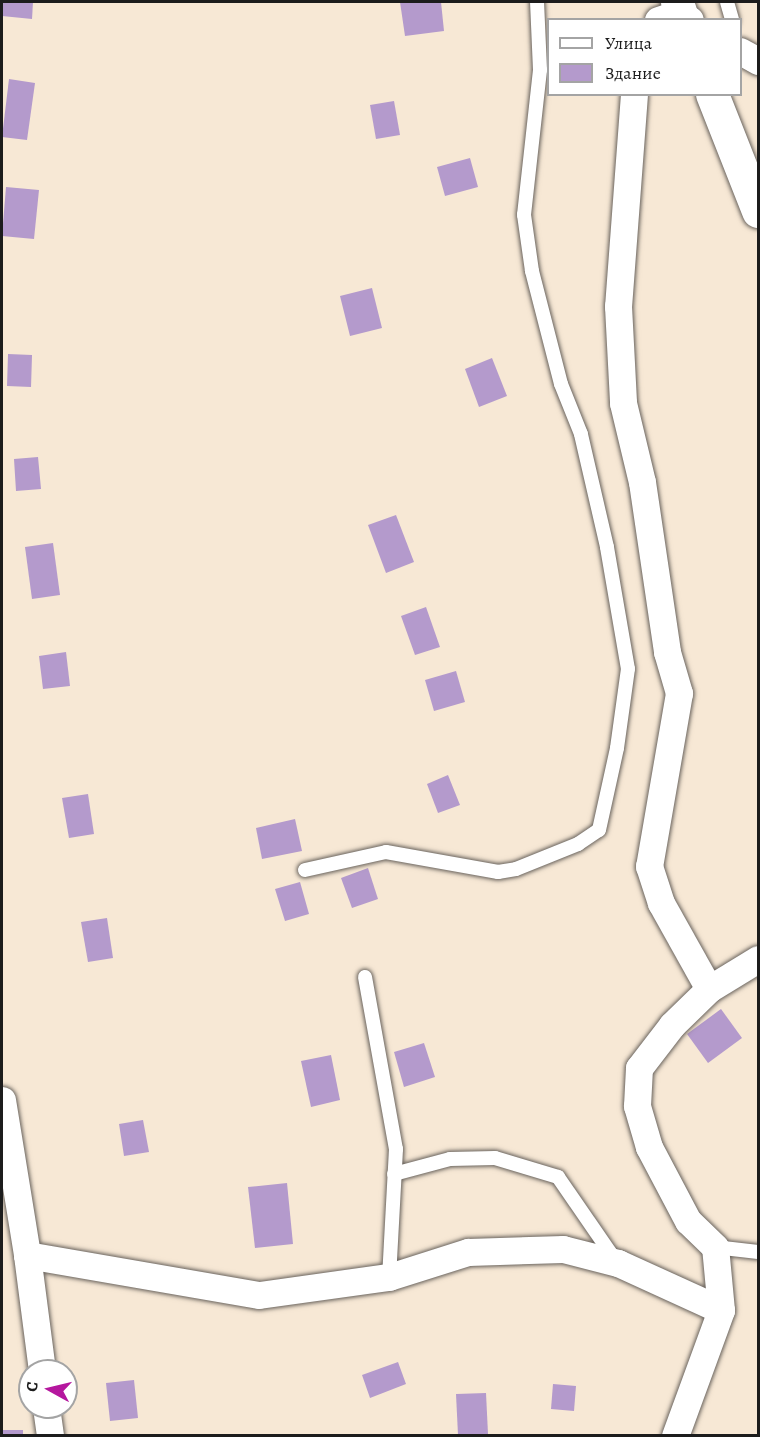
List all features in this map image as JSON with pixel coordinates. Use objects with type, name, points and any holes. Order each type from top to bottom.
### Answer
[{"type":"main road","points":[[713,96],[759,211]]},
{"type":"street","points":[[742,52],[759,61]]},
{"type":"street","points":[[634,96],[618,306],[623,403],[642,482],[667,652],[680,693],[649,866],[661,903],[709,989]]},
{"type":"street","points":[[675,1436],[721,1310],[715,1247],[688,1221],[649,1147],[637,1107],[639,1068],[672,1025],[709,989],[759,959]]},
{"type":"street","points":[[2,1100],[27,1255],[40,1359]]},
{"type":"street","points":[[27,1255],[259,1295],[389,1277],[468,1252],[563,1249],[618,1263],[721,1310]]},
{"type":"street","points":[[48,1419],[50,1436]]},
{"type":"lane","points":[[305,870],[386,852],[498,872],[516,869],[578,844],[599,830],[617,748],[628,669],[607,547],[581,434],[561,384],[530,260],[524,215],[544,68],[537,2]]},
{"type":"lane","points":[[727,2],[731,18]]},
{"type":"lane","points":[[365,977],[396,1149],[389,1277]]},
{"type":"lane","points":[[394,1174],[450,1159],[495,1158],[558,1177],[618,1263]]},
{"type":"lane","points":[[715,1247],[759,1252]]},
{"type":"building","points":[[2,2],[33,2],[32,19],[2,16]]},
{"type":"building","points":[[400,2],[441,2],[444,31],[405,36]]},
{"type":"building","points":[[9,79],[35,83],[27,140],[2,137]]},
{"type":"building","points":[[394,101],[400,135],[376,139],[370,105]]},
{"type":"building","points":[[470,158],[478,187],[445,196],[437,167]]},
{"type":"building","points":[[6,187],[39,190],[34,239],[2,236]]},
{"type":"building","points":[[372,288],[382,328],[350,336],[340,296]]},
{"type":"building","points":[[8,354],[32,355],[31,387],[7,386]]},
{"type":"building","points":[[492,358],[507,396],[479,407],[465,369]]},
{"type":"building","points":[[38,457],[41,489],[16,491],[14,459]]},
{"type":"building","points":[[396,515],[414,562],[386,573],[368,525]]},
{"type":"building","points":[[53,543],[60,595],[32,599],[25,547]]},
{"type":"building","points":[[426,607],[440,647],[415,655],[401,616]]},
{"type":"building","points":[[66,652],[70,686],[43,689],[39,656]]},
{"type":"building","points":[[456,671],[465,702],[434,711],[425,680]]},
{"type":"building","points":[[448,775],[460,805],[438,813],[427,784]]},
{"type":"building","points":[[88,794],[94,834],[69,838],[62,798]]},
{"type":"building","points":[[295,819],[302,851],[262,859],[256,828]]},
{"type":"building","points":[[368,868],[378,899],[352,908],[341,878]]},
{"type":"building","points":[[300,882],[309,914],[285,921],[275,889]]},
{"type":"building","points":[[107,918],[113,958],[88,962],[81,922]]},
{"type":"building","points":[[721,1009],[742,1038],[708,1063],[687,1034]]},
{"type":"building","points":[[424,1043],[435,1077],[404,1087],[394,1052]]},
{"type":"building","points":[[331,1055],[340,1100],[311,1107],[301,1061]]},
{"type":"building","points":[[143,1120],[149,1152],[124,1156],[119,1124]]},
{"type":"building","points":[[287,1183],[293,1244],[255,1248],[248,1187]]},
{"type":"building","points":[[398,1362],[406,1384],[370,1398],[362,1375]]},
{"type":"building","points":[[134,1380],[138,1418],[110,1421],[106,1383]]},
{"type":"building","points":[[553,1384],[576,1386],[574,1411],[551,1409]]},
{"type":"building","points":[[486,1393],[488,1434],[458,1435],[456,1394]]},
{"type":"building","points":[[2,1430],[23,1430],[23,1436],[3,1436]]}]
